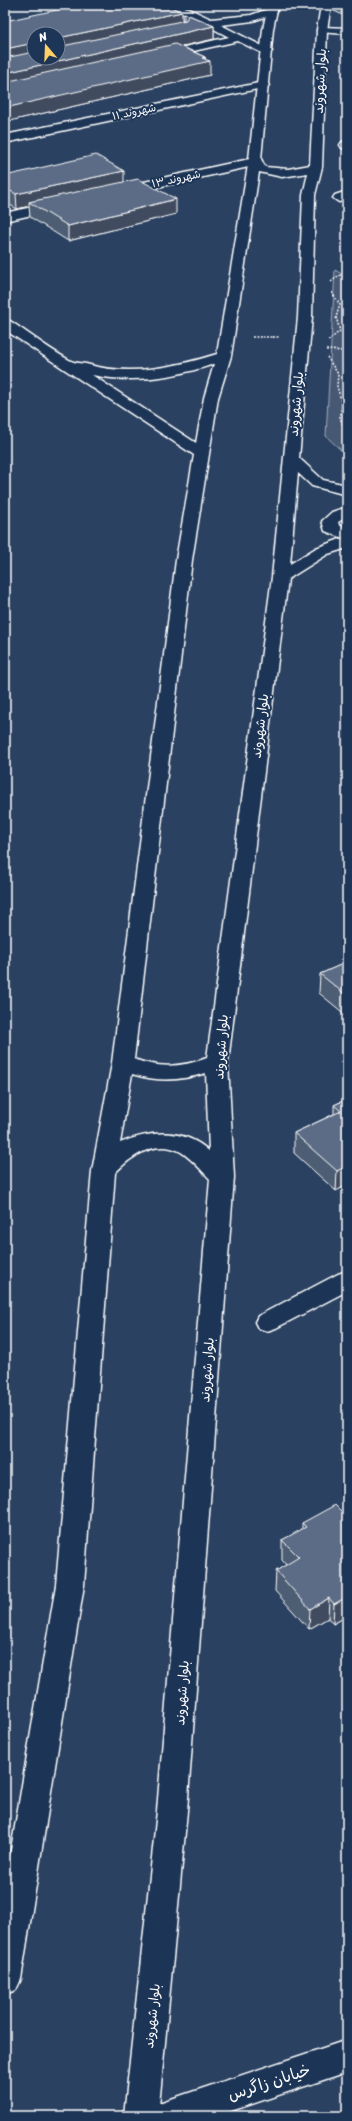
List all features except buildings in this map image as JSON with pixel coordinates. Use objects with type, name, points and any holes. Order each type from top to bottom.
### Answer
[{"type":"main road","points":[[172,5],[266,52]]},
{"type":"main road","name":"بلوار شهروند","points":[[141,2116],[172,1811],[222,1177],[217,1062],[280,577],[305,317],[303,192],[316,166],[322,30],[327,5]]},
{"type":"main road","points":[[207,23],[246,20],[264,15],[273,8]]},
{"type":"main road","points":[[5,1979],[70,1586],[104,1171],[123,1063],[184,560],[211,398],[226,346],[258,190],[254,160],[266,52],[273,8]]},
{"type":"main road","points":[[322,30],[347,31]]},
{"type":"main road","points":[[145,59],[239,38]]},
{"type":"main road","name":"شهروند ۱۱","points":[[5,139],[263,85]]},
{"type":"main road","points":[[254,160],[260,169],[277,174],[297,174],[316,166]]},
{"type":"main road","name":"شهروند ۱۳","points":[[106,195],[254,160]]},
{"type":"main road","points":[[5,217],[75,202]]},
{"type":"main road","points":[[5,324],[202,454]]},
{"type":"main road","points":[[60,360],[92,370],[115,374],[146,373],[177,370],[226,346]]},
{"type":"main road","points":[[292,459],[318,483],[347,490]]},
{"type":"main road","points":[[347,512],[330,520],[331,528],[347,534]]},
{"type":"main road","points":[[280,577],[322,551],[347,542]]},
{"type":"main road","points":[[123,1063],[140,1070],[169,1074],[189,1073],[217,1062]]},
{"type":"main road","points":[[104,1171],[126,1150],[143,1143],[162,1140],[184,1144],[198,1154],[222,1177]]},
{"type":"main road","points":[[267,1322],[347,1280]]},
{"type":"main road","name":"خیابان زاگرس","points":[[168,2116],[347,2056]]},
{"type":"path","points":[[330,283],[338,276],[347,273]]},
{"type":"path","points":[[330,290],[340,305],[336,317],[340,331],[328,341],[326,356],[338,374],[337,386],[342,404],[340,418],[344,427],[347,428]]},
{"type":"path","points":[[226,346],[302,338]]},
{"type":"path","points":[[323,350],[347,351]]},
{"type":"shaded area","points":[[335,270],[347,277],[347,454],[326,436]]}]
